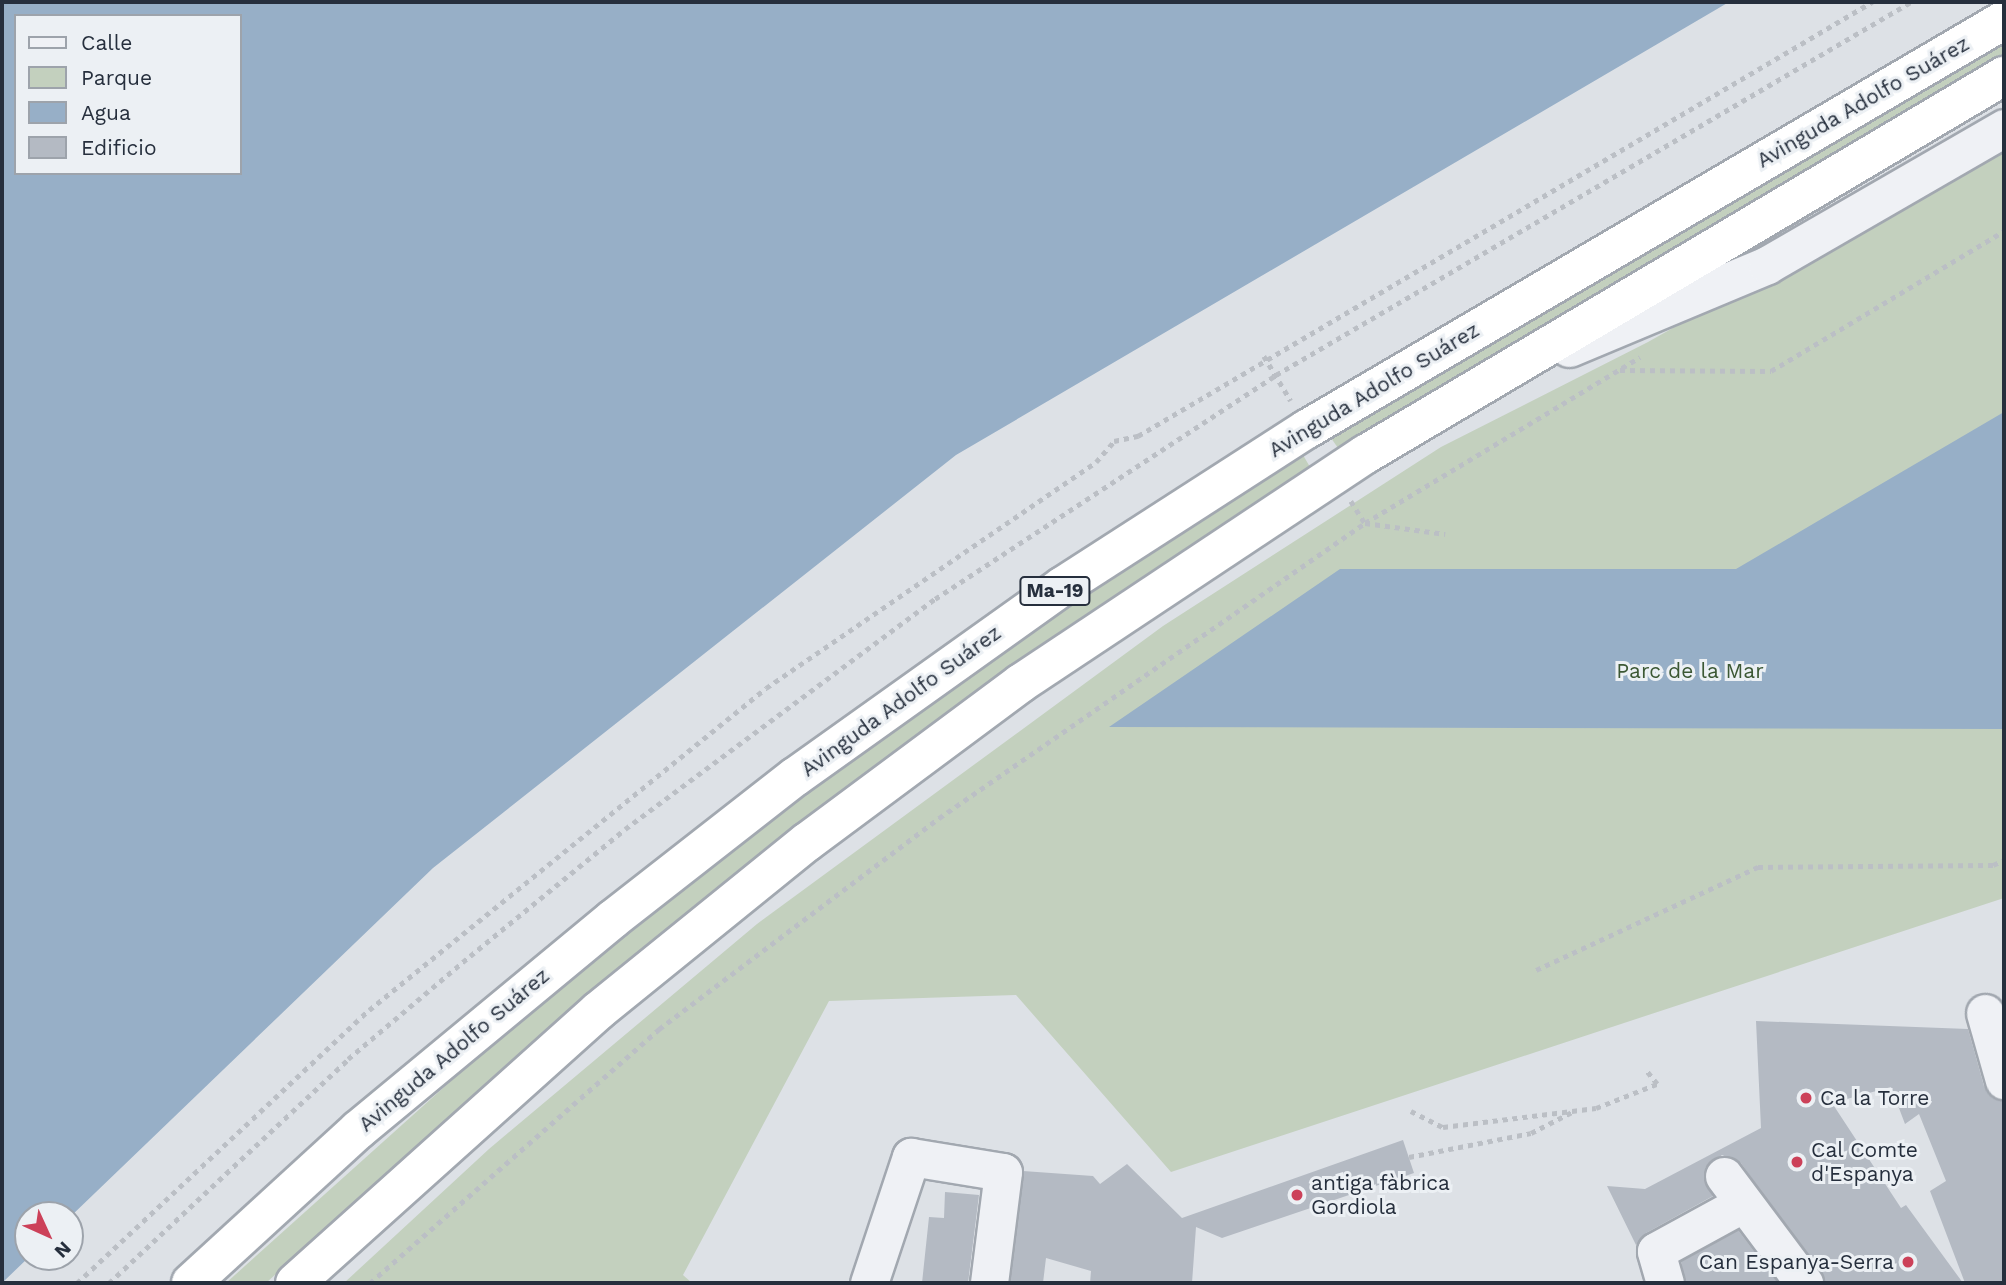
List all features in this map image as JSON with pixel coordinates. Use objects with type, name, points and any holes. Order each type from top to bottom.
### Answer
[{"type":"highway","name":"Avinguda Adolfo Suárez","points":[[191,1283],[358,1130],[613,919],[794,777],[1063,586],[1307,429],[2004,20]]},
{"type":"highway","name":"Ma-19","points":[[295,1283],[589,1019],[877,790],[1175,578],[1478,386],[2004,76]]},
{"type":"street","points":[[1478,386],[1767,265],[2004,128]]},
{"type":"street","points":[[1985,1013],[2004,1080]]},
{"type":"street","points":[[869,1283],[911,1157],[1003,1172],[989,1283]]},
{"type":"street","points":[[1665,1283],[1656,1251],[1733,1190],[1804,1283]]},
{"type":"path","points":[[77,1283],[369,1010],[766,688],[1096,462],[1114,441],[1138,436],[1872,2]]},
{"type":"path","points":[[1618,370],[1770,371],[2004,231]]},
{"type":"path","points":[[370,1283],[659,1029],[939,818],[1365,523],[1653,349]]},
{"type":"path","points":[[1536,970],[1758,867],[1993,865],[2004,860]]},
{"type":"path","points":[[1409,1157],[1531,1133],[1575,1111],[1657,1084],[1645,1069]]},
{"type":"path","points":[[1411,1111],[1443,1127],[1575,1111]]},
{"type":"green space","points":[[2004,43],[2004,58],[1338,448],[1331,438]]},
{"type":"green space","name":"Parc de la Mar","points":[[2004,141],[2004,898],[1171,1172],[1016,995],[829,1001],[683,1275],[692,1283],[344,1283],[489,1149],[757,924],[1163,626],[1441,447],[1648,342]]},
{"type":"green space","points":[[1303,455],[1310,467],[1053,637],[776,842],[508,1063],[266,1283],[226,1283],[491,1045],[763,825],[1044,622]]},
{"type":"water","points":[[2,2],[1729,2],[956,455],[433,868],[84,1204],[84,1201],[14,1201],[14,1271],[2,1283]]},
{"type":"water","points":[[2004,412],[2004,729],[1109,727],[1340,569],[1736,569]]},
{"type":"building","points":[[1756,1021],[1968,1029],[1984,1086],[2004,1100],[2004,1283],[1965,1283],[1930,1191],[1946,1181],[1919,1114],[1905,1124],[1891,1087],[1832,1103],[1901,1208],[1906,1205],[1963,1283],[1825,1283],[1741,1163],[1722,1155],[1705,1168],[1713,1196],[1646,1233],[1636,1245],[1607,1186],[1645,1189],[1761,1128]]},
{"type":"building","points":[[1403,1140],[1414,1173],[1222,1238],[1196,1227],[1192,1283],[1090,1283],[1091,1271],[1046,1258],[1043,1283],[1010,1283],[1023,1171],[1093,1176],[1100,1184],[1127,1164],[1182,1218]]},
{"type":"building","points":[[945,1192],[979,1195],[968,1283],[922,1283],[929,1217],[944,1218]]},
{"type":"building","points":[[1738,1230],[1778,1283],[1685,1283],[1681,1261]]},
{"type":"place","name":"Ca la Torre","points":[[1806,1098]]},
{"type":"place","name":"Cal Comte d'Espanya","points":[[1797,1162]]},
{"type":"place","name":"antiga fàbrica Gordiola","points":[[1297,1195]]},
{"type":"place","name":"Can Espanya-Serra","points":[[1908,1262]]}]
